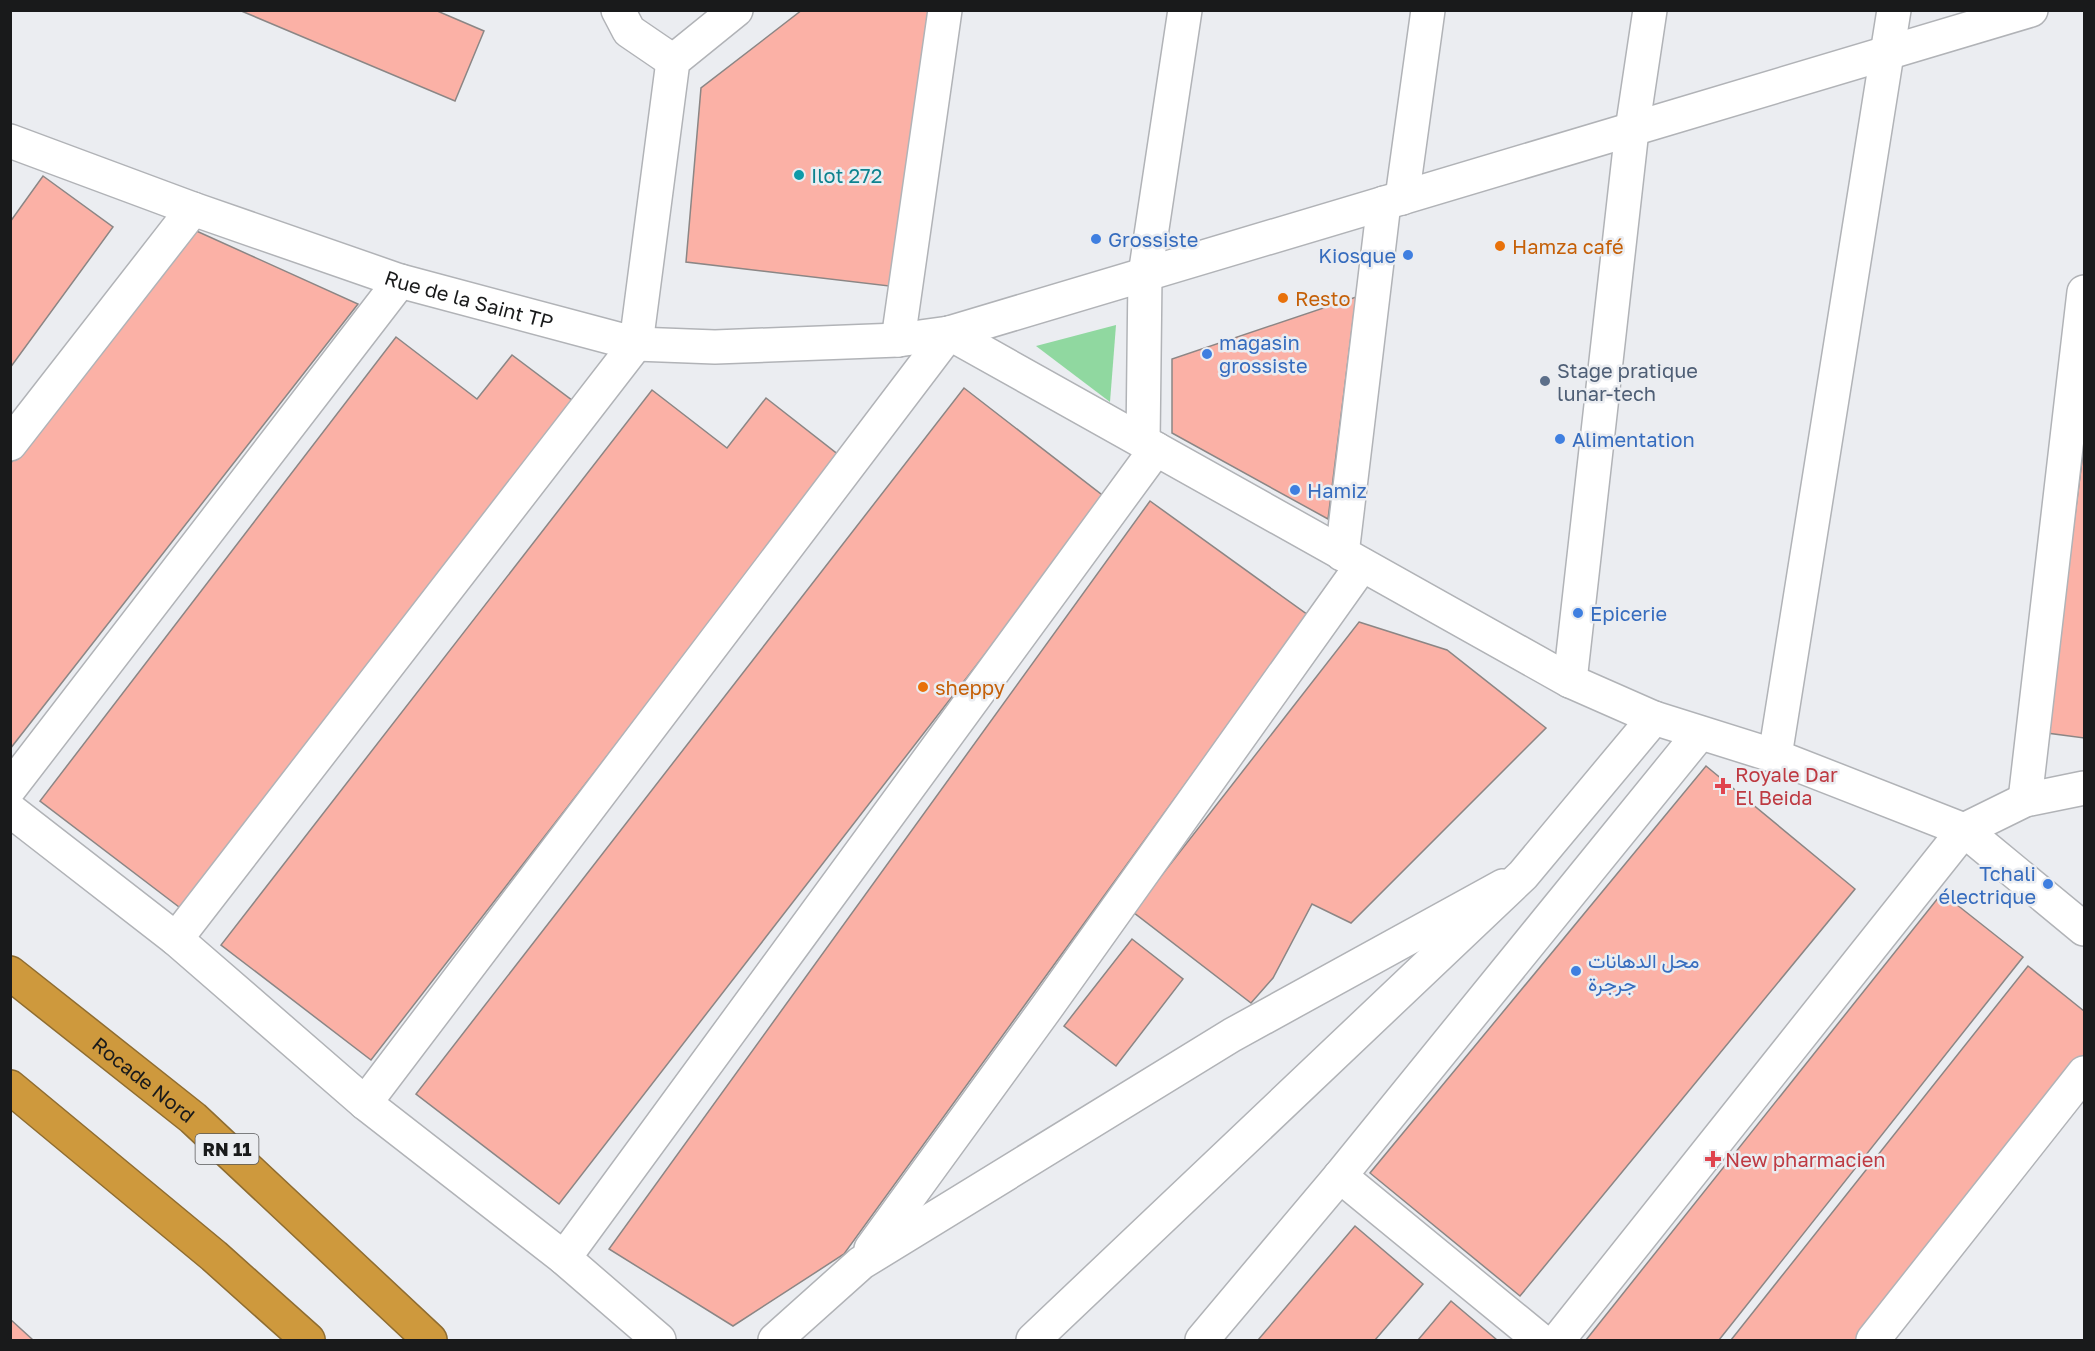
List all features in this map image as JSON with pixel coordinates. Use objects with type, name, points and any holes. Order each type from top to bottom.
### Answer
[{"type":"highway","name":"Rocade Nord","points":[[10,973],[193,1118],[430,1341]]},
{"type":"highway","points":[[10,1087],[214,1256],[308,1341]]},
{"type":"street","points":[[618,10],[629,32],[674,61]]},
{"type":"street","points":[[176,939],[636,344],[674,61],[736,10]]},
{"type":"street","points":[[898,340],[945,10]]},
{"type":"street","points":[[564,1258],[1149,446],[1145,275],[1185,10]]},
{"type":"street","points":[[861,1263],[1054,998],[1352,559],[1393,201],[1428,10]]},
{"type":"street","points":[[1570,681],[1632,130],[1650,10]]},
{"type":"street","points":[[1775,756],[1894,10]]},
{"type":"street","name":"Rue de la Saint TP","points":[[10,141],[193,209],[400,281],[636,344],[715,347],[898,340],[949,333],[2031,10]]},
{"type":"street","points":[[10,444],[193,209]]},
{"type":"street","points":[[10,788],[400,281]]},
{"type":"street","points":[[2025,800],[2085,292]]},
{"type":"street","points":[[365,1102],[949,333],[1570,681],[1654,718],[1775,756],[1964,830],[2085,929]]},
{"type":"street","points":[[1033,1341],[1523,875],[1654,718]]},
{"type":"street","points":[[1202,1341],[1340,1176],[1700,733]]},
{"type":"street","points":[[1558,1341],[1964,830],[2025,800],[2085,788]]},
{"type":"street","points":[[10,810],[176,939],[365,1102],[564,1258],[659,1341]]},
{"type":"street","points":[[775,1341],[861,1263],[1232,1035],[1523,875]]},
{"type":"street","points":[[1873,1341],[2085,1073]]},
{"type":"street","points":[[1340,1176],[1540,1341]]},
{"type":"green space","points":[[1116,325],[1110,402],[1036,346]]},
{"type":"building","points":[[239,10],[435,10],[484,31],[455,101]]},
{"type":"building","name":"Ilot 272","points":[[802,10],[929,10],[889,286],[686,262],[701,88]]},
{"type":"building","points":[[43,176],[113,227],[10,368],[10,222]]},
{"type":"building","points":[[192,229],[358,304],[10,749],[10,464]]},
{"type":"building","points":[[1356,297],[1328,519],[1172,433],[1172,359]]},
{"type":"building","points":[[396,337],[477,399],[512,355],[573,401],[183,910],[40,801]]},
{"type":"building","points":[[964,388],[1106,498],[559,1204],[416,1094]]},
{"type":"building","points":[[652,390],[727,448],[766,398],[840,456],[371,1060],[221,945]]},
{"type":"building","points":[[2084,445],[2084,738],[2047,733]]},
{"type":"building","points":[[1150,501],[1308,615],[844,1254],[733,1326],[609,1249]]},
{"type":"building","points":[[1359,622],[1447,650],[1546,728],[1351,923],[1312,904],[1273,978],[1251,1003],[1133,912]]},
{"type":"building","points":[[1706,766],[1855,889],[1520,1296],[1370,1173]]},
{"type":"building","points":[[1942,893],[2023,957],[1719,1340],[1586,1340]]},
{"type":"building","points":[[1132,939],[1183,979],[1116,1066],[1064,1026]]},
{"type":"building","points":[[2028,966],[2084,1011],[2084,1062],[1863,1340],[1731,1340]]},
{"type":"building","points":[[1355,1226],[1423,1284],[1375,1340],[1258,1340]]},
{"type":"building","points":[[1451,1301],[1497,1340],[1418,1340]]},
{"type":"building","points":[[10,1319],[33,1340],[10,1340]]},
{"type":"place","name":"Ilot 272","points":[[799,175]]},
{"type":"place","name":"Grossiste","points":[[1096,239]]},
{"type":"place","name":"Hamza café","points":[[1500,246]]},
{"type":"place","name":"Kiosque","points":[[1408,255]]},
{"type":"place","name":"Resto","points":[[1283,298]]},
{"type":"place","name":"magasin grossiste","points":[[1207,354]]},
{"type":"place","name":"Stage pratique lunar-tech","points":[[1545,381]]},
{"type":"place","name":"Alimentation","points":[[1560,439]]},
{"type":"place","name":"Hamiz","points":[[1295,490]]},
{"type":"place","name":"Epicerie","points":[[1578,613]]},
{"type":"place","name":"sheppy","points":[[923,687]]},
{"type":"place","name":"Royale Dar El Beida","points":[[1723,786]]},
{"type":"place","name":"Tchali électrique","points":[[2048,884]]},
{"type":"place","name":"محل الدهانات جرجرة","points":[[1576,971]]},
{"type":"place","name":"New pharmacien","points":[[1713,1159]]}]
